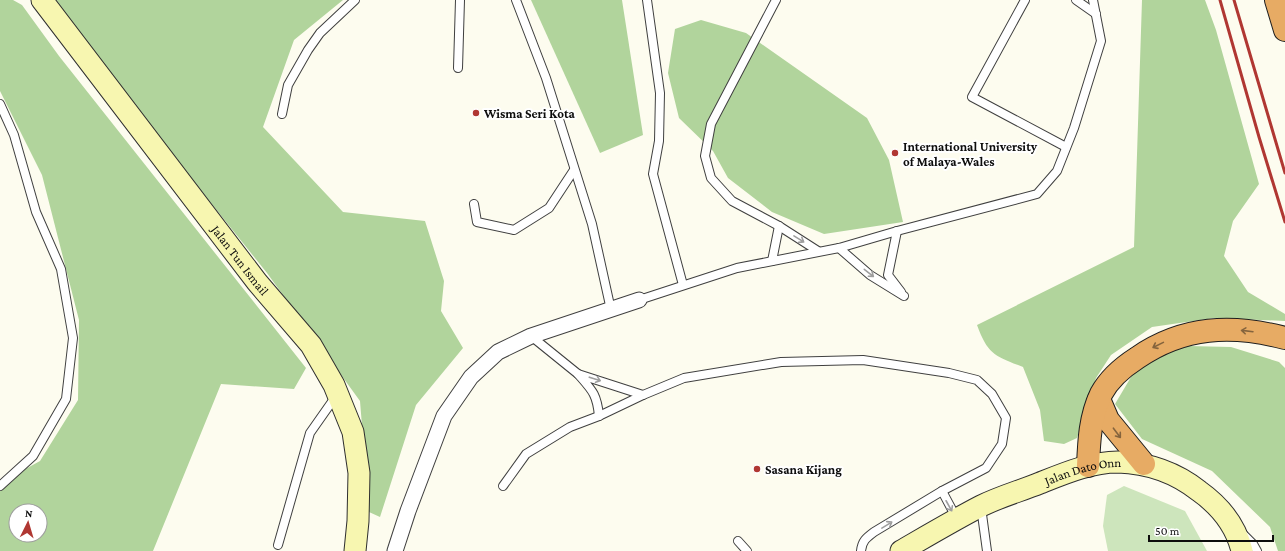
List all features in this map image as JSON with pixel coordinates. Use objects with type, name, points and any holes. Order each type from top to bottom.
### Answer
[{"type":"highway","points":[[1277,1],[1285,30]]},
{"type":"highway","points":[[1088,466],[1091,424],[1099,399],[1109,382],[1120,371],[1149,349],[1166,341],[1195,332],[1230,329],[1266,333],[1285,338]]},
{"type":"highway","points":[[1099,399],[1108,420],[1144,464]]},
{"type":"street","name":"Jalan Tun Ismail","points":[[42,0],[257,282],[311,346],[338,394],[353,432],[359,473],[358,521],[355,551]]},
{"type":"street","points":[[395,551],[408,511],[444,416],[471,377],[498,352],[531,336],[639,300]]},
{"type":"street","name":"Jalan Dato Onn","points":[[901,551],[981,506],[1067,472],[1088,466],[1117,462],[1144,464],[1171,472],[1193,486],[1213,501],[1229,520],[1240,540],[1242,551]]},
{"type":"lane","points":[[282,114],[288,85],[308,50],[320,33],[355,0]]},
{"type":"lane","points":[[458,68],[460,0]]},
{"type":"lane","points":[[516,0],[546,78],[592,224],[611,310]]},
{"type":"lane","points":[[648,0],[660,93],[659,141],[654,174],[683,285]]},
{"type":"lane","points":[[776,0],[711,124],[705,156],[711,178],[732,201],[779,226],[818,251]]},
{"type":"lane","points":[[1025,0],[972,97],[1066,148]]},
{"type":"lane","points":[[1076,0],[1096,14]]},
{"type":"lane","points":[[639,300],[737,268],[839,248],[897,230],[1037,194],[1057,171],[1102,41],[1093,0]]},
{"type":"lane","points":[[0,104],[14,135],[36,212],[61,269],[73,338],[66,399],[33,456],[0,486]]},
{"type":"lane","points":[[474,204],[477,222],[514,230],[549,208],[574,170]]},
{"type":"lane","points":[[772,261],[779,226]]},
{"type":"lane","points":[[839,248],[870,275],[904,296],[888,275],[897,230]]},
{"type":"lane","points":[[531,336],[578,374],[591,389],[597,400],[599,416]]},
{"type":"lane","points":[[503,486],[526,454],[570,427],[599,416],[643,395],[684,378],[780,362],[863,360],[949,372],[977,380],[992,394],[1006,418],[1002,444],[986,468],[942,492],[866,538],[861,545],[861,551]]},
{"type":"lane","points":[[578,374],[643,395]]},
{"type":"lane","points":[[278,545],[310,433],[338,394]]},
{"type":"lane","points":[[942,492],[957,520]]},
{"type":"lane","points":[[981,506],[987,551]]},
{"type":"lane","points":[[1229,520],[1253,544],[1257,551]]},
{"type":"lane","points":[[738,541],[747,551]]},
{"type":"green space","points":[[0,0],[13,0],[22,5],[59,56],[306,368],[294,389],[221,384],[153,551],[0,551],[0,483],[40,461],[78,400],[79,320],[42,175],[0,91]]},
{"type":"green space","points":[[48,0],[343,0],[294,40],[263,127],[343,212],[425,221],[444,281],[441,311],[463,348],[416,405],[380,517],[369,512],[360,401],[267,273]]},
{"type":"green space","points":[[531,0],[622,0],[643,135],[600,153]]},
{"type":"green space","points":[[1142,0],[1205,0],[1216,30],[1259,184],[1233,221],[1224,256],[1248,292],[1285,314],[1285,321],[1214,318],[1152,327],[1111,355],[1096,378],[1077,438],[1064,444],[1044,441],[1040,410],[1023,367],[999,357],[989,349],[977,325],[1134,247]]},
{"type":"green space","points":[[701,20],[746,33],[867,118],[889,160],[903,222],[824,234],[772,212],[728,178],[713,151],[679,118],[668,73],[675,29]]},
{"type":"green space","points":[[1189,346],[1231,347],[1279,362],[1285,368],[1285,551],[1278,551],[1270,527],[1212,471],[1142,439],[1115,404],[1134,372],[1155,356]]},
{"type":"green space","points":[[1124,486],[1185,511],[1207,551],[1108,551],[1103,526],[1107,495]]},
{"type":"railway","points":[[1220,0],[1285,222]]},
{"type":"railway","points":[[1234,0],[1285,173]]},
{"type":"place","name":"Wisma Seri Kota","points":[[476,113]]},
{"type":"place","name":"International University of Malaya-Wales","points":[[895,153]]},
{"type":"place","name":"Sasana Kijang","points":[[757,469]]}]
